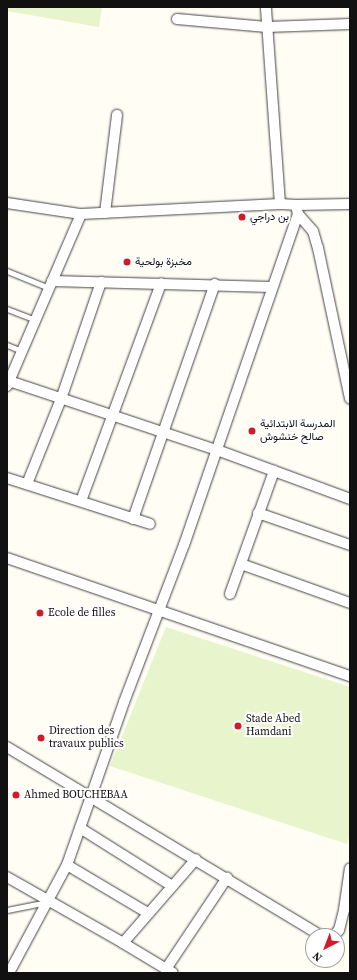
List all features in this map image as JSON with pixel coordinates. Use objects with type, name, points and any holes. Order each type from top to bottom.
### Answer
[{"type":"street","points":[[266,7],[280,204]]},
{"type":"street","points":[[177,19],[267,26],[350,24]]},
{"type":"street","points":[[105,213],[117,114]]},
{"type":"street","points":[[7,203],[81,214],[280,204],[297,209],[350,204]]},
{"type":"street","points":[[9,973],[50,901],[67,865],[90,795],[216,450],[297,209]]},
{"type":"street","points":[[297,209],[313,231],[318,248],[350,399]]},
{"type":"street","points":[[81,214],[8,383],[216,450],[350,500]]},
{"type":"street","points":[[50,284],[101,282],[215,284],[271,287]]},
{"type":"street","points":[[27,484],[61,399],[101,282]]},
{"type":"street","points":[[81,502],[161,283]]},
{"type":"street","points":[[133,519],[215,284]]},
{"type":"street","points":[[230,594],[274,471]]},
{"type":"street","points":[[7,478],[150,524]]},
{"type":"street","points":[[258,513],[350,545]]},
{"type":"street","points":[[7,558],[350,676]]},
{"type":"street","points":[[241,564],[350,603]]},
{"type":"street","points":[[7,747],[196,858],[308,928]]},
{"type":"street","points":[[80,828],[172,886]]},
{"type":"street","points":[[123,943],[196,858]]},
{"type":"street","points":[[67,865],[148,913]]},
{"type":"street","points":[[340,928],[344,910],[350,868]]},
{"type":"street","points":[[7,877],[170,971],[227,878]]},
{"type":"lane","points":[[7,271],[50,284]]},
{"type":"lane","points":[[7,309],[35,320]]},
{"type":"lane","points":[[7,346],[22,352]]},
{"type":"lane","points":[[7,910],[50,901]]},
{"type":"green space","points":[[7,7],[102,7],[99,27],[7,11]]},
{"type":"green space","name":"Stade Abed Hamdani","points":[[166,627],[350,687],[350,833],[347,844],[110,766]]},
{"type":"place","name":"بن دراجي","points":[[242,217]]},
{"type":"place","name":"مخبزة بولحية","points":[[127,262]]},
{"type":"place","name":"المدرسة الابتدائية صالح خنشوش","points":[[252,431]]},
{"type":"place","name":"Ecole de filles","points":[[40,613]]},
{"type":"place","name":"Stade Abed Hamdani","points":[[238,726]]},
{"type":"place","name":"Direction des travaux publics","points":[[41,738]]},
{"type":"place","name":"Ahmed BOUCHEBAA","points":[[16,795]]}]
